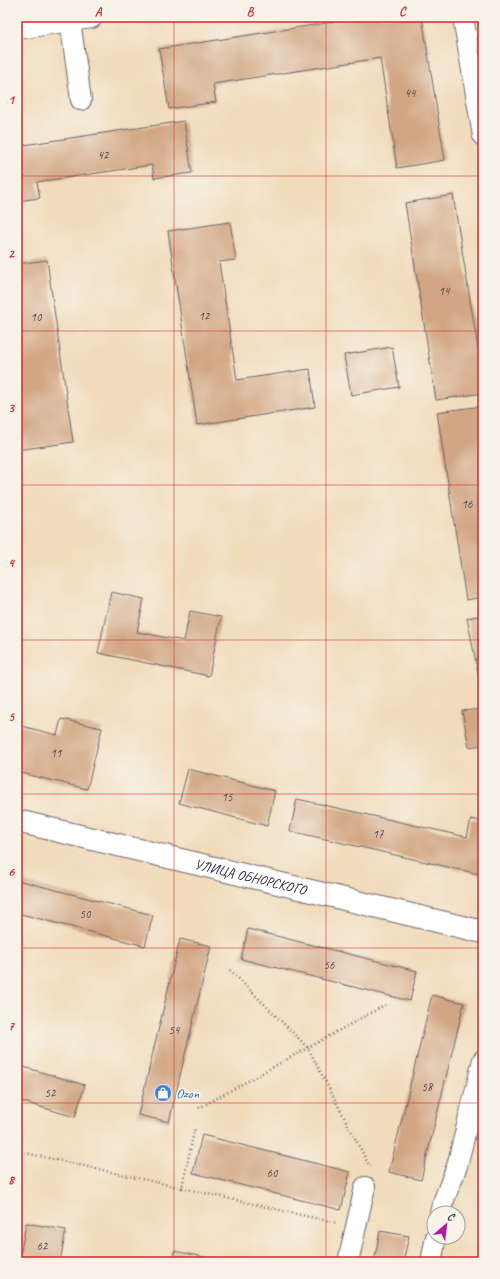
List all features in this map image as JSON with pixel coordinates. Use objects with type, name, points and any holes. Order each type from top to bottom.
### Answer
[{"type":"main road","points":[[17,28],[81,19]]},
{"type":"main road","name":"УЛИЦА ОБНОРСКОГО","points":[[17,821],[483,932]]},
{"type":"street","points":[[463,17],[483,136]]},
{"type":"street","points":[[81,19],[81,100]]},
{"type":"street","points":[[442,1205],[457,1166],[483,1060]]},
{"type":"street","points":[[348,1262],[365,1188]]},
{"type":"street","points":[[431,1262],[434,1245]]},
{"type":"path","points":[[230,970],[308,1048],[370,1167]]},
{"type":"path","points":[[199,1108],[385,1005]]},
{"type":"path","points":[[182,1188],[195,1127]]},
{"type":"path","points":[[17,1151],[356,1227]]},
{"type":"building","points":[[365,17],[422,17],[445,160],[397,168],[380,58],[213,84],[216,102],[169,109],[159,49]]},
{"type":"building","points":[[184,121],[192,173],[154,178],[152,165],[37,182],[40,198],[17,201],[17,146]]},
{"type":"building","points":[[17,122],[20,133],[17,134]]},
{"type":"building","points":[[453,195],[483,379],[483,393],[436,400],[405,203]]},
{"type":"building","points":[[230,222],[236,260],[219,262],[237,380],[310,369],[315,407],[197,425],[168,231]]},
{"type":"building","points":[[47,260],[73,442],[17,450],[17,403],[22,402],[17,369],[17,264]]},
{"type":"building","points":[[392,347],[399,387],[351,395],[344,355]]},
{"type":"building","points":[[483,406],[483,597],[466,600],[437,412]]},
{"type":"building","points":[[111,592],[144,599],[137,632],[184,641],[190,611],[221,617],[209,676],[98,653]]},
{"type":"building","points":[[483,615],[483,692],[482,692],[467,618]]},
{"type":"building","points":[[483,709],[483,745],[469,747],[462,711]]},
{"type":"building","points":[[61,719],[102,728],[87,789],[17,772],[17,725],[57,735]]},
{"type":"building","points":[[188,769],[275,791],[267,826],[179,803]]},
{"type":"building","points":[[297,799],[467,837],[471,819],[483,822],[483,875],[290,831]]},
{"type":"building","points":[[17,880],[153,915],[145,946],[17,913]]},
{"type":"building","points":[[248,929],[417,971],[410,1001],[241,959]]},
{"type":"building","points":[[180,939],[211,946],[169,1122],[138,1115]]},
{"type":"building","points":[[432,995],[464,1003],[421,1180],[389,1172]]},
{"type":"building","points":[[17,1065],[85,1085],[75,1117],[17,1100]]},
{"type":"building","points":[[202,1135],[350,1172],[341,1210],[193,1173]]},
{"type":"building","points":[[26,1223],[66,1230],[60,1262],[19,1262]]},
{"type":"building","points":[[380,1231],[409,1236],[403,1262],[374,1262]]},
{"type":"building","points":[[174,1251],[214,1259],[213,1262],[172,1262]]},
{"type":"place","name":"Ozon","points":[[163,1093]]}]
